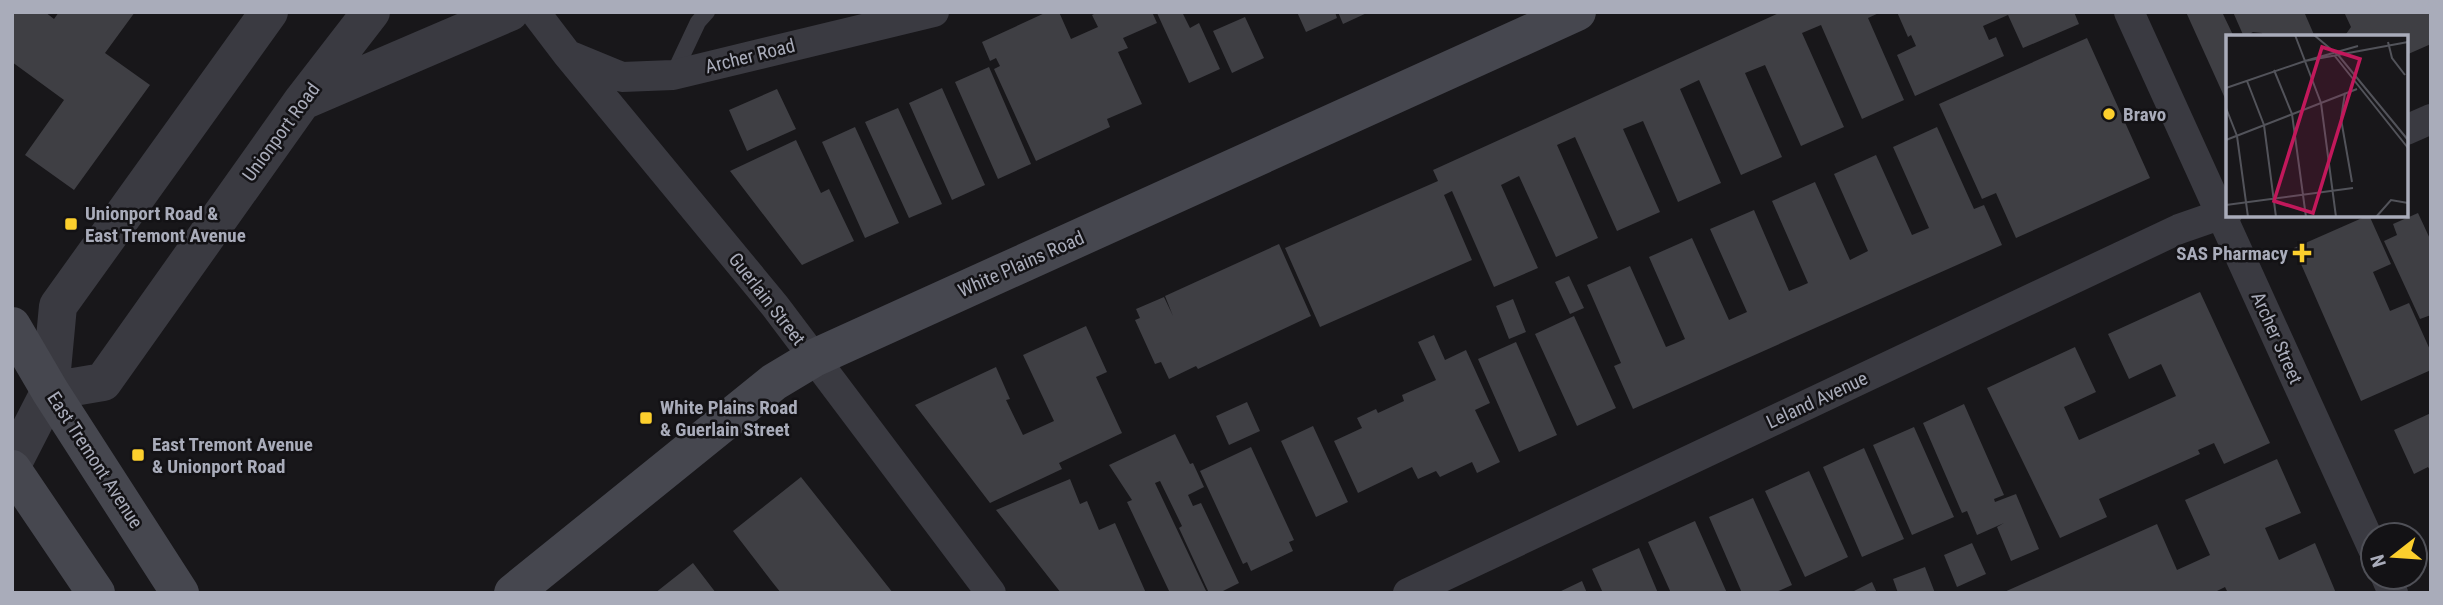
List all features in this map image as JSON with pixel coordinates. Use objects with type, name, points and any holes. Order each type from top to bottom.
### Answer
[{"type":"main road","name":"White Plains Road","points":[[513,593],[774,382],[814,358],[1577,12]]},
{"type":"main road","name":"East Tremont Avenue","points":[[12,326],[50,391],[180,593]]},
{"type":"main road","points":[[12,467],[96,593]]},
{"type":"street","points":[[12,467],[50,391],[58,306],[269,12]]},
{"type":"street","name":"Unionport Road","points":[[50,391],[103,382],[303,100],[371,12]]},
{"type":"street","points":[[303,100],[510,12]]},
{"type":"street","name":"Guerlain Street","points":[[536,12],[567,54],[775,306],[991,593]]},
{"type":"street","name":"Archer Road","points":[[567,54],[622,77],[673,75],[934,12]]},
{"type":"street","name":"Archer Street","points":[[2129,12],[2225,213]]},
{"type":"street","points":[[2408,129],[2431,119]]},
{"type":"street","name":"Leland Avenue","points":[[1408,593],[2179,229],[2225,213]]},
{"type":"street","name":"Archer Street","points":[[2227,217],[2361,521]]},
{"type":"lane","points":[[673,75],[698,22],[707,12]]},
{"type":"building","points":[[12,12],[45,12],[54,19],[59,12],[135,12],[105,53],[150,85],[74,190],[25,155],[64,100],[12,62]]},
{"type":"building","points":[[1047,12],[1059,12],[1071,39],[1098,27],[1092,15],[1098,12],[1152,12],[1157,23],[1123,38],[1128,48],[1118,52],[1142,104],[1107,119],[1110,127],[1036,161],[994,69],[1000,66],[996,58],[990,61],[982,42]]},
{"type":"building","points":[[1182,12],[1190,28],[1199,23],[1220,69],[1189,83],[1157,13]]},
{"type":"building","points":[[1297,12],[1335,12],[1337,18],[1306,32]]},
{"type":"building","points":[[1338,12],[1369,12],[1343,24]]},
{"type":"building","points":[[1781,12],[1881,12],[1868,18],[1904,100],[1862,119],[1821,25],[1802,33],[1844,127],[1801,146],[1765,65],[1745,73],[1782,157],[1741,175],[1699,80],[1680,89],[1721,183],[1678,202],[1643,121],[1623,129],[1660,212],[1617,231],[1575,137],[1557,145],[1598,238],[1556,257],[1519,176],[1501,185],[1538,268],[1494,287],[1452,191],[1444,195],[1472,260],[1320,327],[1285,248],[1438,181],[1433,170]]},
{"type":"building","points":[[1897,12],[2074,12],[2079,24],[2023,48],[2008,15],[1983,26],[1989,40],[1996,37],[2004,56],[1915,96],[1897,55],[1916,46],[1911,35],[1908,37]]},
{"type":"building","points":[[2186,12],[2222,12],[2233,35],[2226,35],[2226,101]]},
{"type":"building","points":[[2233,12],[2306,12],[2314,35],[2262,35],[2253,32],[2243,35]]},
{"type":"building","points":[[2344,12],[2431,12],[2431,44],[2408,54],[2408,35],[2344,35],[2351,27]]},
{"type":"building","points":[[1245,17],[1264,58],[1232,73],[1213,31]]},
{"type":"building","points":[[2087,38],[2150,178],[2016,238],[1996,193],[1982,199],[1939,104]]},
{"type":"building","points":[[989,67],[1031,164],[998,179],[955,82]]},
{"type":"building","points":[[942,88],[985,185],[952,200],[909,103]]},
{"type":"building","points":[[777,89],[796,129],[747,151],[729,110]]},
{"type":"building","points":[[898,108],[942,204],[909,218],[865,122]]},
{"type":"building","points":[[855,127],[899,223],[865,238],[822,142]]},
{"type":"building","points":[[1937,127],[1974,209],[1984,205],[2002,245],[1633,409],[1614,366],[1621,363],[1587,285],[1630,266],[1666,347],[1685,339],[1649,257],[1692,238],[1729,320],[1747,312],[1710,229],[1754,210],[1789,291],[1808,283],[1772,201],[1815,182],[1850,260],[1868,251],[1834,174],[1876,155],[1912,235],[1929,228],[1893,147]]},
{"type":"building","points":[[796,140],[821,193],[829,189],[854,241],[802,265],[730,171]]},
{"type":"building","points":[[2418,213],[2431,241],[2431,315],[2420,319],[2384,241],[2397,235],[2393,224]]},
{"type":"building","points":[[2370,217],[2391,264],[2373,272],[2390,311],[2409,303],[2431,352],[2431,370],[2361,401],[2294,248]]},
{"type":"building","points":[[1279,244],[1311,316],[1198,369],[1196,366],[1169,379],[1161,362],[1155,364],[1135,320],[1140,318],[1136,309],[1164,297],[1173,316],[1165,296]]},
{"type":"building","points":[[1569,276],[1584,308],[1570,314],[1555,282]]},
{"type":"building","points":[[2200,292],[2270,443],[2224,464],[2214,443],[2198,450],[2200,454],[2099,499],[2107,517],[2060,538],[1987,388],[2075,347],[2096,392],[2064,407],[2079,440],[2176,396],[2161,364],[2129,379],[2108,334]]},
{"type":"building","points":[[1513,299],[1526,332],[1509,339],[1496,306]]},
{"type":"building","points":[[1574,316],[1616,408],[1577,426],[1535,334]]},
{"type":"building","points":[[1086,326],[1107,372],[1096,377],[1122,433],[1059,463],[1062,469],[990,503],[915,405],[996,367],[1010,399],[1006,400],[1023,435],[1054,421],[1023,355]]},
{"type":"building","points":[[1434,335],[1445,360],[1466,350],[1490,403],[1475,410],[1500,462],[1477,473],[1472,462],[1440,477],[1436,471],[1418,479],[1412,467],[1358,493],[1334,441],[1362,428],[1357,418],[1376,409],[1378,413],[1404,401],[1402,395],[1436,380],[1418,342]]},
{"type":"building","points":[[1516,342],[1557,435],[1519,452],[1478,359]]},
{"type":"building","points":[[1247,402],[1260,431],[1229,445],[1216,416]]},
{"type":"building","points":[[1964,404],[2004,495],[1994,499],[1995,502],[2016,494],[2039,549],[2011,561],[1997,527],[2004,523],[1977,535],[1967,511],[1962,513],[1923,423]]},
{"type":"building","points":[[2431,413],[2431,472],[2428,467],[2414,474],[2394,430]]},
{"type":"building","points":[[1313,426],[1348,502],[1316,517],[1281,441]]},
{"type":"building","points":[[1914,427],[1954,517],[1912,535],[1873,445]]},
{"type":"building","points":[[1175,434],[1204,487],[1188,495],[1193,506],[1201,503],[1239,583],[1219,593],[1209,593],[1179,528],[1182,526],[1160,481],[1155,483],[1207,593],[1170,593],[1127,502],[1132,500],[1109,465]]},
{"type":"building","points":[[1251,447],[1294,540],[1289,542],[1293,551],[1251,571],[1247,562],[1243,564],[1200,471]]},
{"type":"building","points":[[1864,448],[1904,539],[1862,557],[1823,467]]},
{"type":"building","points":[[2277,459],[2301,513],[2265,528],[2279,560],[2315,543],[2336,593],[2228,593],[2225,587],[2213,593],[2002,593],[2157,524],[2177,570],[2210,555],[2185,500]]},
{"type":"building","points":[[1809,471],[1848,557],[1805,577],[1765,491]]},
{"type":"building","points":[[801,477],[893,593],[781,593],[773,583],[733,531]]},
{"type":"building","points":[[1070,479],[1080,504],[1087,501],[1099,530],[1115,523],[1146,593],[1061,593],[996,510]]},
{"type":"building","points":[[1753,498],[1792,585],[1774,593],[1742,593],[1709,517]]},
{"type":"building","points":[[1695,521],[1727,593],[1671,593],[1648,542]]},
{"type":"building","points":[[1972,543],[1986,574],[1957,587],[1944,555]]},
{"type":"building","points":[[1639,548],[1658,593],[1603,593],[1592,569]]},
{"type":"building","points":[[693,563],[716,593],[655,593]]},
{"type":"building","points":[[1925,567],[1935,593],[1898,593],[1893,579]]},
{"type":"building","points":[[1582,581],[1587,593],[1557,593]]},
{"type":"building","points":[[1872,582],[1877,593],[1850,593]]},
{"type":"place","name":"Bravo","points":[[2109,114]]},
{"type":"place","name":"Unionport Road & East Tremont Avenue","points":[[71,224]]},
{"type":"place","name":"SAS Pharmacy","points":[[2302,253]]},
{"type":"place","name":"White Plains Road & Guerlain Street","points":[[646,418]]},
{"type":"place","name":"East Tremont Avenue & Unionport Road","points":[[138,455]]}]
